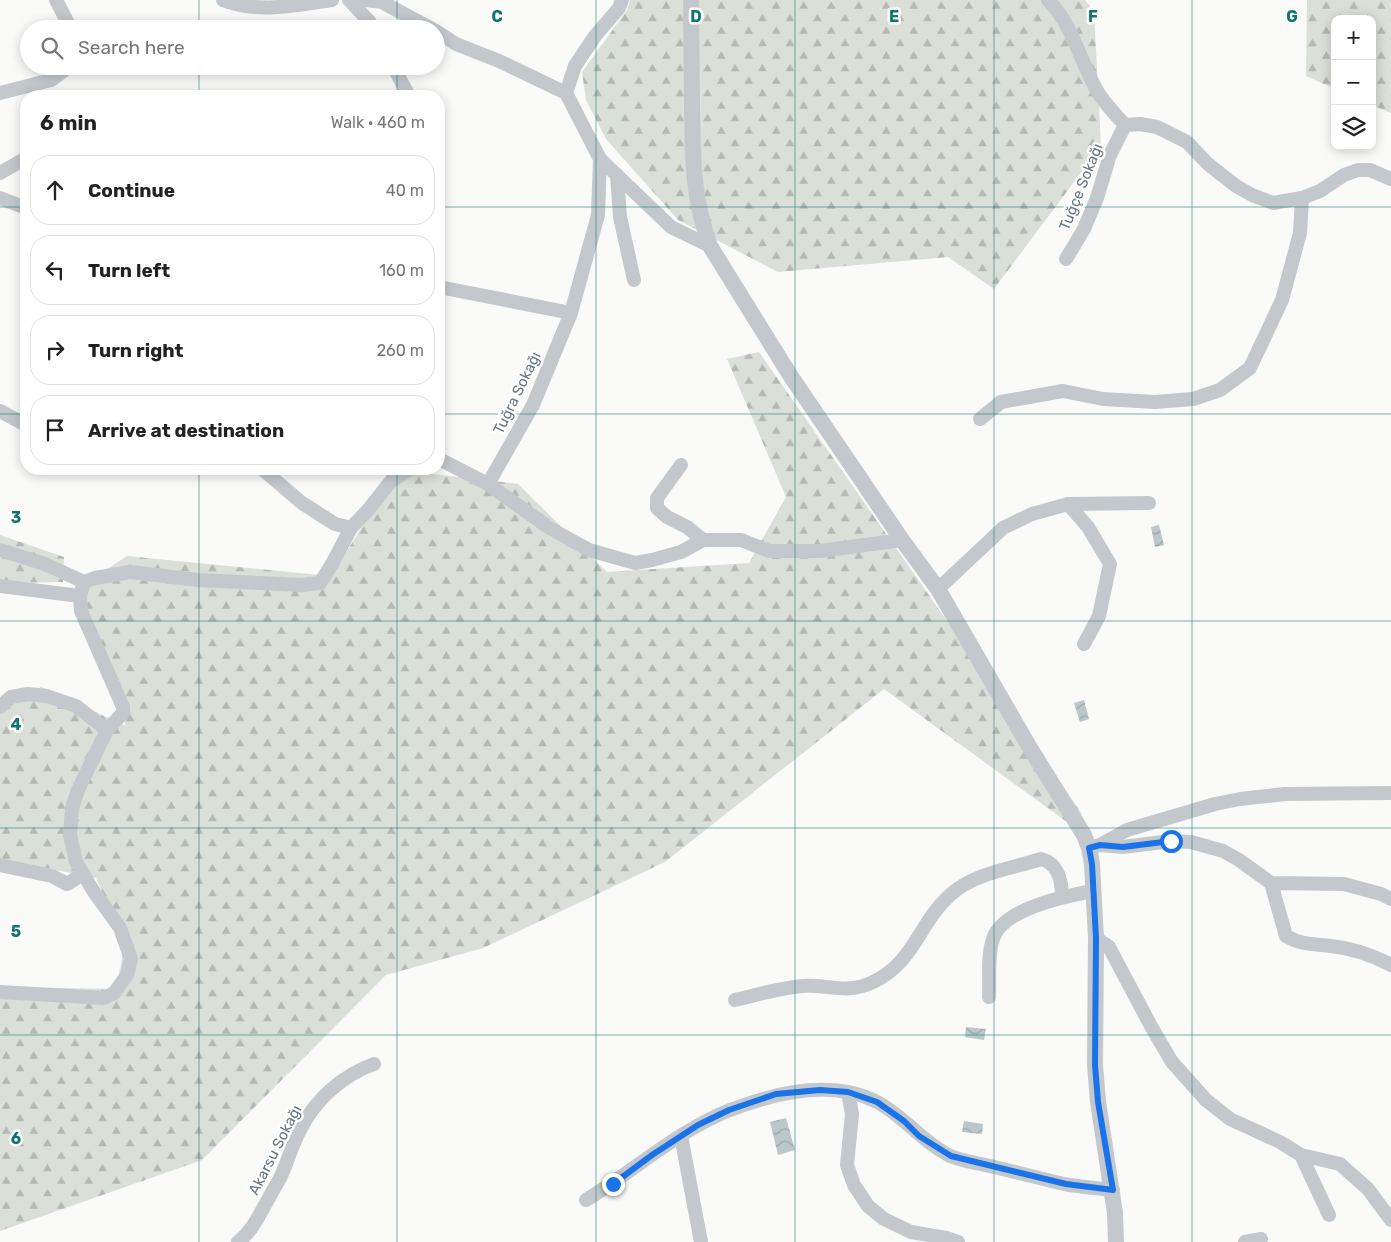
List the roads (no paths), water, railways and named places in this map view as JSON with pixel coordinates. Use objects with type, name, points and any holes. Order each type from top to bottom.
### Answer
[{"type":"street","points":[[56,0],[66,20]]},
{"type":"street","points":[[223,0],[246,6],[276,8],[332,0]]},
{"type":"street","points":[[349,0],[368,20]]},
{"type":"street","points":[[365,0],[382,2],[415,20]]},
{"type":"street","points":[[566,93],[574,66],[595,36],[619,8],[622,0]]},
{"type":"street","points":[[691,0],[693,171],[696,200],[710,246],[790,375],[902,540],[938,589],[1030,748],[1084,835],[1095,846],[1123,847],[1171,841],[1190,842],[1223,851],[1271,883],[1344,884],[1381,894],[1391,899]]},
{"type":"street","points":[[1048,0],[1054,6],[1074,40],[1096,90],[1125,125],[1140,124],[1157,127],[1187,142],[1208,164],[1236,186],[1252,195],[1272,203],[1302,198],[1320,191],[1344,175],[1358,170],[1370,170],[1391,179]]},
{"type":"street","points":[[445,37],[456,44],[498,61],[566,93],[600,159],[671,228],[710,246]]},
{"type":"street","points":[[0,93],[51,80],[58,75]]},
{"type":"street","points":[[398,75],[406,90]]},
{"type":"street","name":"Tuğçe Sokağı","points":[[1066,259],[1084,229],[1097,198],[1110,155],[1125,125]]},
{"type":"street","name":"Tuğra Sokağı","points":[[488,484],[533,405],[571,313],[598,215],[600,159]]},
{"type":"street","points":[[0,173],[20,161]]},
{"type":"street","points":[[617,174],[620,217],[634,280]]},
{"type":"street","points":[[0,198],[20,206]]},
{"type":"street","points":[[980,419],[1001,402],[1063,390],[1103,399],[1155,402],[1193,399],[1220,390],[1250,368],[1282,300],[1300,233],[1302,198]]},
{"type":"street","points":[[445,288],[571,313]]},
{"type":"street","points":[[0,411],[20,422]]},
{"type":"street","points":[[445,463],[488,484],[548,527],[569,539],[590,550],[635,563],[681,552],[703,540],[741,540],[769,551],[820,551],[902,540]]},
{"type":"street","points":[[681,465],[657,498],[657,508],[667,517],[687,527],[703,540]]},
{"type":"street","points":[[269,475],[302,503],[335,524],[351,528]]},
{"type":"street","points":[[0,586],[82,589],[95,578],[130,572],[198,580],[302,585],[320,583],[351,528],[391,481],[400,475]]},
{"type":"street","points":[[938,589],[1003,528],[1032,514],[1068,504],[1149,503]]},
{"type":"street","points":[[1068,504],[1088,527],[1110,564],[1099,616],[1084,644]]},
{"type":"street","points":[[0,550],[45,564],[82,589]]},
{"type":"street","points":[[0,992],[104,998],[114,993],[128,975],[131,959],[120,928],[76,862],[70,835],[72,808],[78,790],[107,730],[123,713],[123,707],[81,612],[82,589]]},
{"type":"street","points":[[0,707],[11,697],[28,694],[47,696],[76,706],[107,730]]},
{"type":"street","points":[[1095,846],[1127,830],[1197,809],[1240,799],[1286,794],[1391,793]]},
{"type":"street","points":[[1095,846],[1092,864],[1096,938],[1095,1065],[1098,1102],[1116,1212],[1116,1242]]},
{"type":"street","points":[[735,1000],[794,988],[818,986],[846,990],[872,983],[896,968],[907,956],[933,914],[951,894],[961,886],[984,875],[1040,859],[1047,860],[1060,878],[1062,897]]},
{"type":"street","points":[[0,865],[52,876],[66,884],[83,874]]},
{"type":"street","points":[[1271,883],[1286,936],[1304,944],[1333,946],[1374,957],[1391,965]]},
{"type":"street","points":[[989,997],[991,947],[997,930],[1003,924],[1024,912],[1062,897],[1093,891]]},
{"type":"street","points":[[1096,938],[1109,946],[1172,1062],[1206,1100],[1230,1119],[1280,1142],[1301,1155],[1340,1164],[1368,1189],[1391,1220]]},
{"type":"street","name":"Akarsu Sokağı","points":[[238,1242],[255,1222],[280,1178],[300,1129],[311,1112],[331,1090],[348,1076],[374,1064]]},
{"type":"street","points":[[586,1200],[613,1184],[698,1125],[729,1110],[776,1094],[820,1090],[848,1092],[877,1102],[904,1121],[919,1136],[951,1156],[1066,1184],[1113,1190]]},
{"type":"street","points":[[848,1092],[852,1114],[847,1165],[854,1184],[868,1206],[884,1219],[911,1232],[958,1242]]},
{"type":"street","points":[[681,1136],[700,1242]]},
{"type":"street","points":[[1301,1155],[1329,1215]]},
{"type":"street","points":[[1245,1242],[1261,1239]]},
{"type":"water","points":[[1159,525],[1164,545],[1155,547],[1151,527]]},
{"type":"water","points":[[1084,700],[1089,719],[1080,722],[1074,703]]},
{"type":"water","points":[[966,1027],[986,1029],[984,1040],[965,1037]]},
{"type":"water","points":[[786,1118],[795,1150],[778,1155],[770,1122]]},
{"type":"water","points":[[964,1121],[983,1124],[982,1134],[962,1132]]}]
